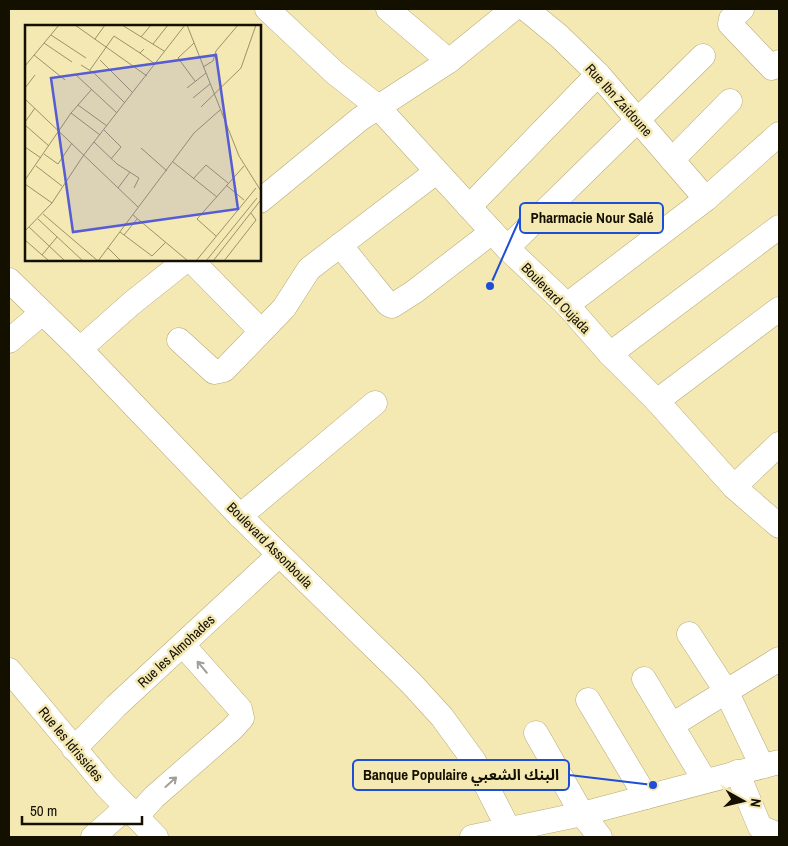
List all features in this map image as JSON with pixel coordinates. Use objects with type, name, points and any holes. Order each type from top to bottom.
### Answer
[{"type":"street","name":"Boulevard Oujada","points":[[267,9],[335,73],[377,106],[500,240],[567,305],[610,354],[657,401],[734,488],[779,526]]},
{"type":"street","points":[[388,9],[449,61]]},
{"type":"street","points":[[261,200],[377,106],[449,61],[513,9]]},
{"type":"street","name":"Rue Ibn Zaidoune","points":[[526,9],[559,36],[598,74],[706,199]]},
{"type":"street","points":[[742,9],[730,20],[730,24],[776,65]]},
{"type":"street","points":[[340,245],[388,304],[392,306],[500,240],[637,120],[703,56]]},
{"type":"street","points":[[469,207],[598,74]]},
{"type":"street","points":[[672,160],[730,101]]},
{"type":"street","points":[[567,305],[706,199],[776,142]]},
{"type":"street","points":[[179,340],[214,372],[224,370],[284,308],[309,269],[436,172]]},
{"type":"street","points":[[610,354],[779,227]]},
{"type":"street","points":[[80,349],[132,303],[185,261]]},
{"type":"street","points":[[192,261],[261,331]]},
{"type":"street","name":"Boulevard Assonboula","points":[[9,280],[80,349],[240,516],[411,683],[442,717],[474,761],[508,828]]},
{"type":"street","points":[[657,401],[779,309]]},
{"type":"street","points":[[12,330],[42,314]]},
{"type":"street","points":[[240,516],[374,403]]},
{"type":"street","points":[[734,488],[779,444]]},
{"type":"street","name":"Rue les Almohades","points":[[74,748],[279,555]]},
{"type":"street","points":[[472,837],[582,814],[770,764],[726,690],[689,634]]},
{"type":"street","points":[[93,837],[154,797],[232,729],[242,718],[240,709],[183,645]]},
{"type":"street","points":[[672,725],[779,659]]},
{"type":"street","name":"Rue les Idrissides","points":[[9,670],[74,748],[156,837]]},
{"type":"street","points":[[644,679],[705,781]]},
{"type":"street","points":[[588,700],[646,797]]},
{"type":"street","points":[[536,733],[582,814],[600,837]]},
{"type":"street","points":[[737,772],[760,827],[779,835]]},
{"type":"place","name":"Pharmacie Nour Salé","points":[[490,286]]},
{"type":"place","name":"Banque Populaire البنك الشعبي","points":[[653,785]]}]
